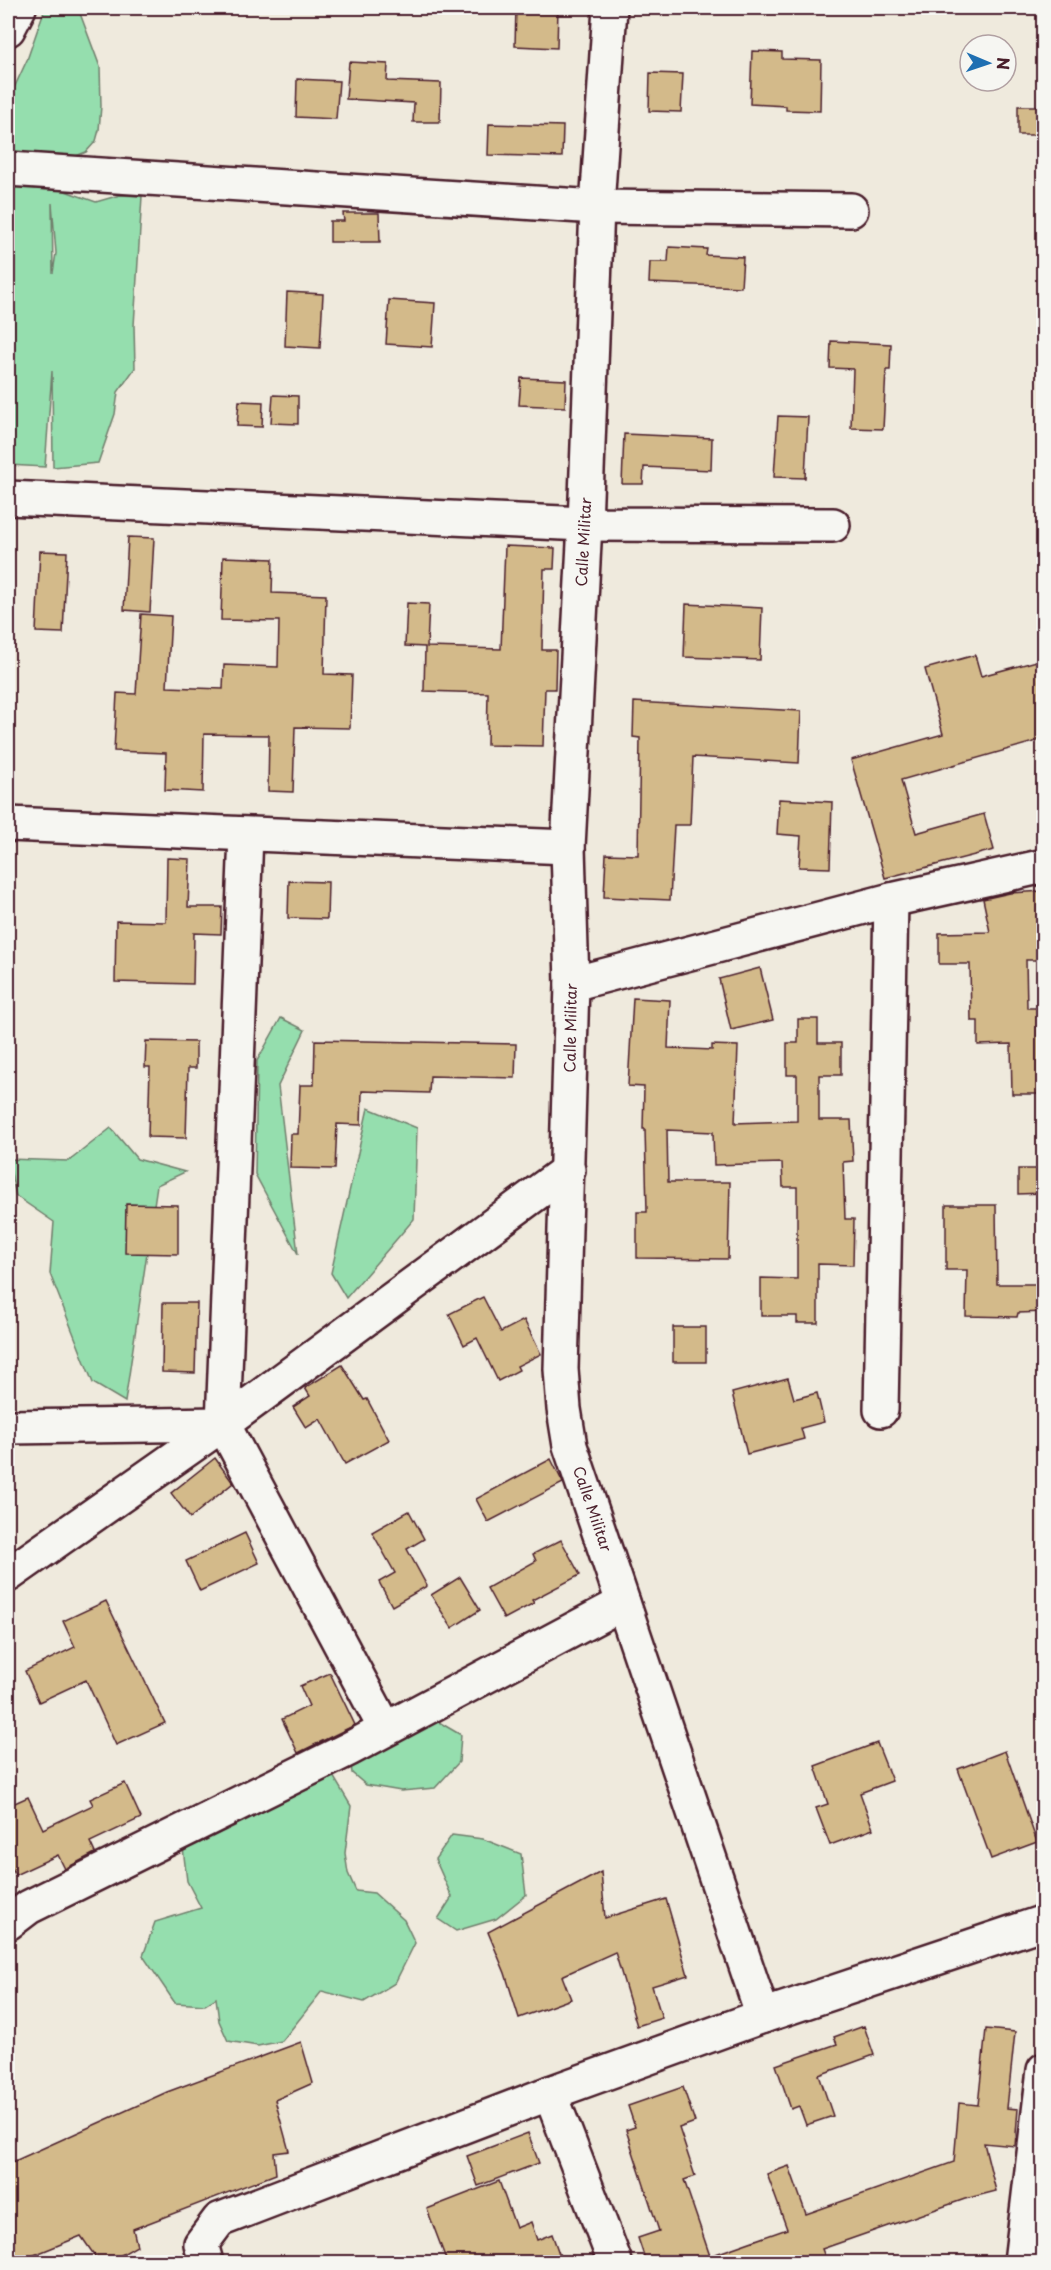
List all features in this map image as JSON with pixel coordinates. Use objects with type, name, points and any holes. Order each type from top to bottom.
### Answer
[{"type":"street","points":[[8,29],[19,8]]},
{"type":"street","name":"Calle Militar","points":[[610,8],[597,207],[585,524],[568,847],[572,984],[561,1369],[564,1409],[570,1446],[763,2016]]},
{"type":"street","points":[[8,169],[597,207],[851,210]]},
{"type":"street","points":[[8,498],[585,524],[833,525]]},
{"type":"street","points":[[8,824],[568,847]]},
{"type":"street","points":[[246,835],[223,1424],[385,1728]]},
{"type":"street","points":[[572,984],[891,900],[1044,866]]},
{"type":"street","points":[[881,1410],[891,900]]},
{"type":"street","points":[[8,1575],[223,1424],[568,1170]]},
{"type":"street","points":[[8,1427],[223,1424]]},
{"type":"street","points":[[8,1923],[29,1907],[416,1714],[623,1602]]},
{"type":"street","points":[[206,2262],[201,2244],[219,2220],[550,2093],[763,2016],[1044,1922]]},
{"type":"street","points":[[1021,2262],[1039,2144],[1044,2070]]},
{"type":"street","points":[[550,2093],[615,2262]]},
{"type":"green space","points":[[45,8],[78,8],[100,67],[99,130],[96,141],[86,152],[76,156],[8,153],[8,101],[27,60]]},
{"type":"green space","points":[[8,184],[51,186],[96,202],[120,195],[142,196],[134,326],[135,368],[118,392],[115,414],[98,463],[53,467],[52,371],[45,467],[8,465]],"holes":[[[52,203],[56,253],[53,273]]]},
{"type":"green space","points":[[281,1018],[305,1030],[278,1086],[298,1254],[255,1174],[257,1061]]},
{"type":"green space","points":[[368,1108],[417,1128],[414,1219],[346,1298],[331,1273]]},
{"type":"green space","points":[[111,1128],[137,1159],[185,1172],[157,1185],[125,1402],[93,1383],[50,1274],[54,1222],[16,1196],[8,1159],[69,1161]]},
{"type":"green space","points":[[437,1721],[461,1735],[459,1762],[435,1788],[401,1791],[366,1785],[352,1773],[349,1749]]},
{"type":"green space","points":[[329,1769],[351,1806],[345,1853],[348,1873],[356,1891],[374,1893],[404,1920],[415,1943],[395,1983],[364,2002],[322,1991],[282,2041],[258,2046],[228,2041],[219,2021],[216,1998],[205,2005],[175,2003],[143,1956],[155,1922],[201,1908],[187,1881],[183,1848]]},
{"type":"green space","points":[[452,1835],[483,1839],[521,1854],[526,1895],[496,1919],[456,1931],[438,1919],[452,1897],[435,1859]]},
{"type":"building","points":[[516,8],[558,8],[557,48],[515,46]]},
{"type":"building","points":[[752,51],[782,52],[782,59],[821,60],[820,111],[786,110],[786,106],[750,104]]},
{"type":"building","points":[[349,62],[388,64],[387,81],[441,83],[440,122],[413,122],[414,103],[346,99]]},
{"type":"building","points":[[650,73],[683,74],[681,112],[649,111]]},
{"type":"building","points":[[297,79],[339,81],[336,119],[296,117]]},
{"type":"building","points":[[1018,106],[1044,106],[1044,135],[1018,135]]},
{"type":"building","points":[[489,124],[563,126],[562,157],[488,155]]},
{"type":"building","points":[[343,213],[379,213],[380,242],[330,242],[330,221],[344,221]]},
{"type":"building","points":[[669,247],[707,249],[706,255],[743,257],[741,287],[649,283],[650,262],[668,262]]},
{"type":"building","points":[[287,292],[323,294],[320,348],[285,346]]},
{"type":"building","points":[[389,300],[435,303],[432,347],[386,344]]},
{"type":"building","points":[[831,341],[891,344],[890,370],[886,370],[883,429],[851,428],[853,369],[830,368]]},
{"type":"building","points":[[521,378],[566,380],[565,407],[519,405]]},
{"type":"building","points":[[273,395],[298,396],[298,424],[271,423]]},
{"type":"building","points":[[239,401],[263,402],[262,427],[237,426]]},
{"type":"building","points":[[778,416],[808,417],[805,478],[774,477]]},
{"type":"building","points":[[624,434],[712,438],[711,470],[644,467],[643,484],[622,484]]},
{"type":"building","points":[[128,537],[154,538],[150,612],[124,610]]},
{"type":"building","points":[[505,546],[555,548],[554,569],[544,569],[542,650],[556,650],[555,689],[545,689],[543,746],[487,745],[488,693],[424,691],[425,647],[405,646],[407,603],[429,604],[427,647],[501,649]]},
{"type":"building","points":[[40,551],[67,552],[63,633],[36,632]]},
{"type":"building","points":[[223,557],[273,559],[272,593],[326,595],[324,674],[352,675],[350,728],[295,727],[293,792],[268,791],[269,735],[204,734],[203,792],[165,790],[166,753],[114,751],[117,693],[136,694],[141,614],[171,616],[167,687],[223,689],[224,665],[278,667],[279,621],[221,620]]},
{"type":"building","points":[[686,604],[762,608],[760,660],[684,657]]},
{"type":"building","points":[[975,655],[981,676],[1044,659],[1044,739],[901,780],[916,833],[984,814],[994,850],[885,878],[851,760],[943,734],[925,669]]},
{"type":"building","points":[[634,702],[801,711],[799,763],[693,757],[690,825],[674,825],[670,900],[604,897],[606,854],[638,855],[640,738],[633,737]]},
{"type":"building","points":[[779,799],[832,802],[830,868],[799,867],[801,836],[777,834]]},
{"type":"building","points":[[167,858],[190,859],[188,907],[222,907],[221,934],[194,933],[193,984],[115,982],[116,921],[166,922]]},
{"type":"building","points":[[289,881],[328,882],[327,919],[288,918]]},
{"type":"building","points":[[1044,891],[1044,960],[1026,960],[1027,1008],[1042,1008],[1044,1094],[1012,1094],[1011,1044],[978,1045],[978,1021],[971,1021],[970,964],[939,964],[939,933],[990,932],[983,899],[1010,893]]},
{"type":"building","points":[[760,968],[773,1020],[731,1030],[719,979]]},
{"type":"building","points":[[633,998],[670,1000],[668,1048],[712,1050],[712,1045],[738,1046],[735,1123],[797,1121],[797,1075],[787,1075],[787,1043],[798,1043],[798,1019],[818,1019],[818,1043],[841,1043],[841,1075],[819,1075],[819,1120],[851,1120],[853,1161],[843,1162],[845,1219],[854,1219],[853,1265],[818,1264],[818,1323],[797,1323],[797,1316],[761,1316],[761,1278],[797,1279],[797,1187],[783,1187],[782,1163],[714,1165],[713,1132],[667,1130],[668,1182],[730,1182],[728,1259],[637,1258],[637,1212],[647,1212],[645,1129],[643,1129],[644,1087],[628,1086]]},
{"type":"building","points":[[315,1040],[516,1044],[515,1078],[430,1076],[429,1093],[362,1091],[361,1125],[337,1124],[335,1169],[290,1168],[291,1134],[298,1134],[300,1085],[314,1085]]},
{"type":"building","points":[[146,1041],[196,1042],[196,1068],[188,1068],[186,1138],[148,1137],[150,1067],[145,1067]]},
{"type":"building","points":[[1018,1169],[1043,1169],[1043,1193],[1018,1194]]},
{"type":"building","points":[[126,1204],[178,1205],[178,1254],[125,1253]]},
{"type":"building","points":[[946,1205],[996,1205],[997,1284],[1044,1284],[1044,1312],[1018,1313],[1017,1317],[966,1316],[967,1270],[946,1270]]},
{"type":"building","points":[[483,1297],[501,1332],[524,1320],[541,1354],[517,1366],[519,1370],[498,1381],[477,1338],[464,1345],[449,1314]]},
{"type":"building","points":[[163,1303],[197,1303],[195,1373],[162,1372]]},
{"type":"building","points":[[673,1327],[706,1327],[706,1362],[673,1362]]},
{"type":"building","points":[[342,1365],[364,1400],[367,1399],[389,1440],[345,1464],[320,1419],[306,1428],[293,1407],[310,1396],[305,1388]]},
{"type":"building","points":[[788,1378],[794,1399],[817,1393],[824,1422],[801,1428],[804,1439],[747,1454],[732,1393]]},
{"type":"building","points":[[215,1458],[233,1483],[190,1518],[171,1493]]},
{"type":"building","points":[[551,1459],[563,1483],[488,1522],[476,1499]]},
{"type":"building","points":[[409,1511],[424,1539],[407,1549],[427,1586],[392,1606],[379,1582],[395,1573],[372,1532]]},
{"type":"building","points":[[245,1533],[259,1563],[200,1591],[186,1561]]},
{"type":"building","points":[[561,1540],[580,1575],[532,1600],[534,1603],[504,1619],[487,1588],[536,1561],[533,1554]]},
{"type":"building","points":[[460,1577],[480,1610],[452,1628],[431,1595]]},
{"type":"building","points":[[106,1601],[165,1723],[116,1745],[86,1680],[39,1702],[25,1671],[75,1647],[63,1621]]},
{"type":"building","points":[[330,1673],[355,1725],[298,1753],[282,1719],[309,1706],[300,1686]]},
{"type":"building","points":[[877,1743],[892,1781],[860,1793],[873,1829],[830,1845],[816,1808],[828,1804],[815,1766]]},
{"type":"building","points":[[1005,1751],[1037,1842],[991,1859],[958,1769]]},
{"type":"building","points":[[125,1783],[141,1818],[90,1842],[95,1853],[65,1869],[58,1855],[15,1875],[8,1858],[8,1806],[28,1797],[43,1829],[93,1805],[90,1799]]},
{"type":"building","points":[[601,1872],[605,1918],[666,1899],[688,1975],[652,1986],[662,2018],[637,2026],[615,1952],[562,1976],[571,1999],[519,2018],[505,1973],[488,1932]]},
{"type":"building","points":[[864,2026],[874,2055],[819,2075],[833,2116],[806,2125],[799,2106],[791,2109],[776,2065],[837,2044],[834,2037]]},
{"type":"building","points":[[986,2029],[1015,2032],[1007,2108],[1018,2109],[1015,2146],[984,2143],[996,2191],[965,2199],[822,2249],[827,2262],[646,2262],[638,2238],[659,2231],[626,2130],[635,2127],[628,2106],[683,2087],[695,2122],[679,2128],[695,2176],[684,2180],[710,2256],[787,2229],[767,2174],[789,2166],[806,2214],[954,2162],[959,2103],[978,2105]]},
{"type":"building","points":[[301,2042],[313,2083],[275,2100],[289,2151],[274,2153],[276,2174],[133,2229],[137,2246],[109,2262],[99,2262],[81,2236],[17,2262],[8,2262],[8,2164],[167,2092]]},
{"type":"building","points":[[528,2133],[539,2163],[478,2186],[467,2156]]},
{"type":"building","points":[[499,2181],[516,2228],[531,2222],[537,2240],[552,2234],[562,2262],[447,2262],[427,2209]]}]
